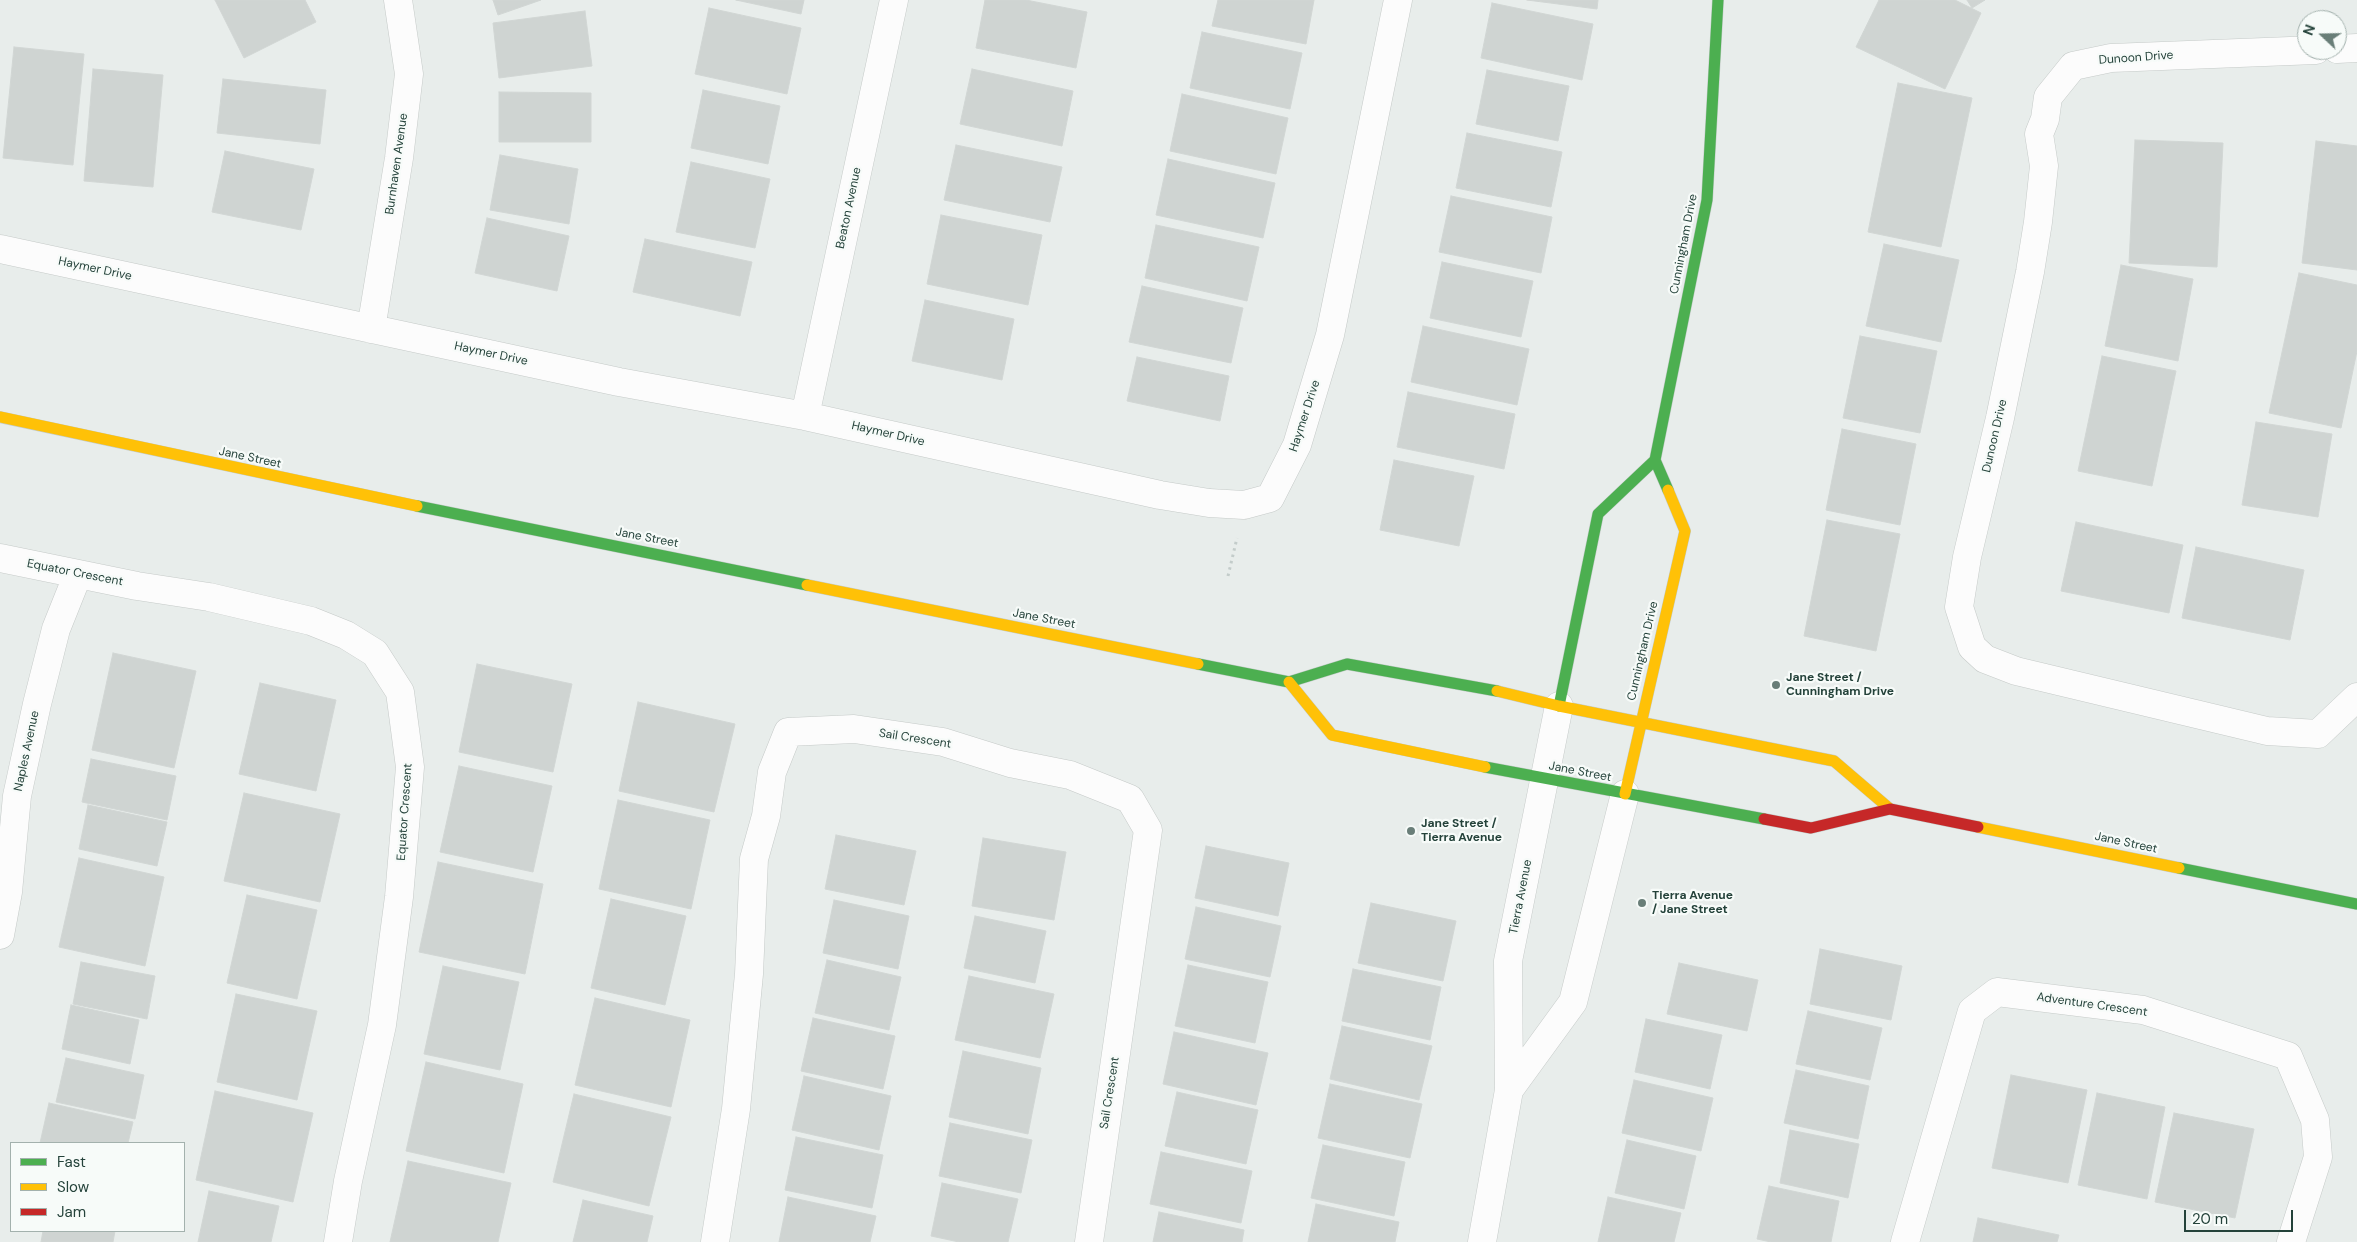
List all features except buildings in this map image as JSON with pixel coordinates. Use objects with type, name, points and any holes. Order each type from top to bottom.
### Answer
[{"type":"main road","name":"Cunningham Drive","points":[[1625,794],[1640,721],[1685,531],[1654,460],[1707,200],[1718,0]]},
{"type":"main road","name":"Jane Street","points":[[0,417],[276,477],[1289,682],[1347,664],[1522,696],[1559,706],[1834,761],[1890,809]]},
{"type":"main road","points":[[1559,706],[1598,514],[1654,460]]},
{"type":"main road","name":"Jane Street","points":[[1289,682],[1332,735],[1543,779],[1811,828],[1890,809],[2357,904]]},
{"type":"street","name":"Burnhaven Avenue","points":[[371,329],[399,158],[409,74],[398,0]]},
{"type":"street","name":"Beaton Avenue","points":[[805,416],[894,0]]},
{"type":"street","name":"Haymer Drive","points":[[0,249],[619,382],[805,416],[1160,495],[1209,503],[1244,505],[1270,498],[1297,445],[1330,335],[1398,0]]},
{"type":"street","name":"Dunoon Drive","points":[[2297,51],[2110,58],[2072,66],[2048,97],[2045,120],[2038,134],[2044,166],[2030,272],[2000,418],[1967,558],[1959,607],[1972,647],[1993,662],[2016,671],[2267,731],[2318,734],[2357,697]]},
{"type":"street","name":"Equator Crescent","points":[[0,558],[209,597],[311,621],[346,635],[374,653],[400,692],[410,767],[399,897],[382,1025],[348,1182],[338,1242]]},
{"type":"street","name":"Naples Avenue","points":[[0,934],[8,892],[18,796],[35,713],[56,629],[78,574]]},
{"type":"street","name":"Tierra Avenue","points":[[1482,1242],[1509,1090],[1508,961],[1559,706]]},
{"type":"street","name":"Sail Crescent","points":[[715,1242],[736,1109],[749,974],[754,859],[766,816],[772,772],[788,732],[854,729],[943,742],[1010,763],[1070,775],[1130,800],[1148,830],[1089,1242]]},
{"type":"street","name":"Tierra Avenue","points":[[1509,1090],[1573,1002],[1625,794]]},
{"type":"street","name":"Adventure Crescent","points":[[1906,1242],[1972,1011],[1997,992],[2142,1010],[2288,1056],[2315,1120],[2318,1156],[2291,1242]]},
{"type":"path","points":[[1228,576],[1244,505]]},
{"type":"traffic: fast","points":[[1668,490],[1655,460],[1707,200],[1718,0]]},
{"type":"traffic: fast","points":[[1559,706],[1598,514],[1655,460]]},
{"type":"traffic: fast","points":[[417,506],[807,585]]},
{"type":"traffic: fast","points":[[1198,664],[1289,682],[1347,664],[1497,691]]},
{"type":"traffic: fast","points":[[1485,767],[1764,819]]},
{"type":"traffic: fast","points":[[2179,868],[2357,904]]},
{"type":"traffic: slow","points":[[0,417],[417,506]]},
{"type":"traffic: slow","points":[[1625,794],[1685,531],[1668,490]]},
{"type":"traffic: slow","points":[[807,585],[1198,664]]},
{"type":"traffic: slow","points":[[1289,682],[1332,735],[1485,767]]},
{"type":"traffic: slow","points":[[1497,691],[1559,706],[1834,761],[1890,809]]},
{"type":"traffic: slow","points":[[1978,827],[2179,868]]},
{"type":"traffic: jam","points":[[1764,819],[1811,828],[1890,809],[1978,827]]},
{"type":"place","name":"Jane Street / Cunningham Drive","points":[[1776,685]]},
{"type":"place","name":"Jane Street / Tierra Avenue","points":[[1411,831]]},
{"type":"place","name":"Tierra Avenue / Jane Street","points":[[1642,903]]}]
